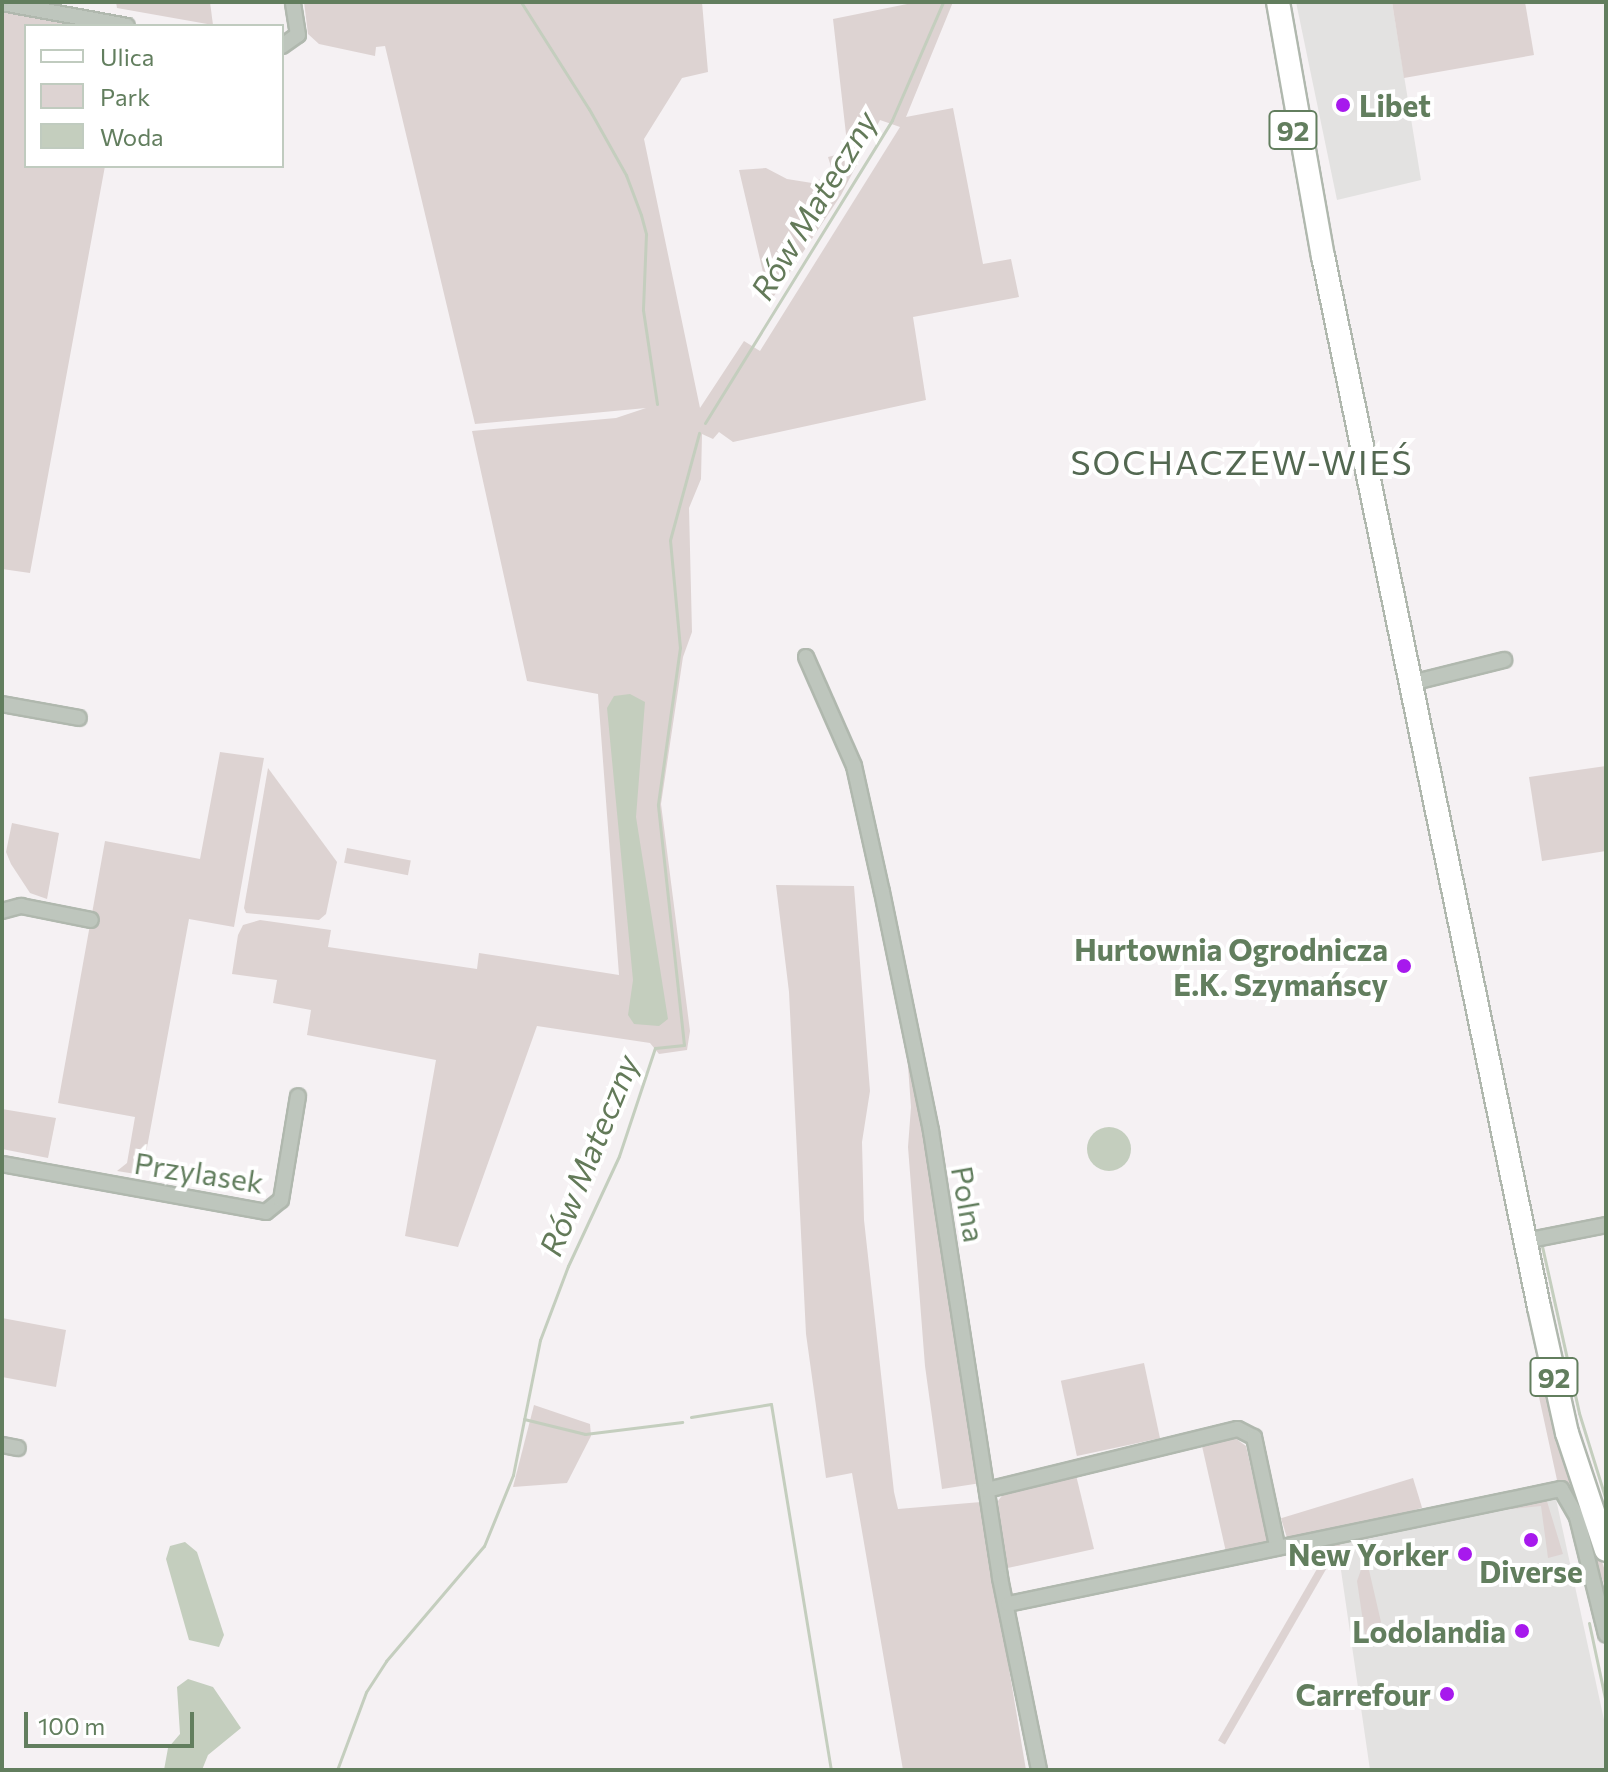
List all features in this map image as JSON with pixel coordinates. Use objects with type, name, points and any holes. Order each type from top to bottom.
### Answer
[{"type":"main road","name":"92","points":[[1266,2],[1323,256],[1567,1433],[1606,1550]]},
{"type":"main road","name":"92","points":[[1278,2],[1323,256]]},
{"type":"street","points":[[284,45],[298,35],[293,2]]},
{"type":"street","points":[[2,3],[116,24]]},
{"type":"street","name":"Polna","points":[[806,657],[854,766],[882,892],[931,1131],[987,1490],[1039,1770]]},
{"type":"street","points":[[1411,683],[1504,660]]},
{"type":"street","points":[[2,704],[79,718]]},
{"type":"street","points":[[2,911],[21,906],[91,920]]},
{"type":"street","name":"Przylasek","points":[[2,1164],[266,1212],[281,1200],[298,1096]]},
{"type":"street","points":[[1525,1241],[1606,1225]]},
{"type":"street","points":[[987,1490],[1238,1429],[1254,1437],[1277,1545]]},
{"type":"street","points":[[2,1445],[18,1448]]},
{"type":"street","points":[[1008,1604],[1277,1545],[1561,1489],[1577,1517],[1606,1634]]},
{"type":"shaded area","points":[[1296,2],[1392,2],[1421,180],[1337,200]]},
{"type":"shaded area","points":[[1546,1498],[1556,1499],[1606,1729],[1606,1770],[1370,1770],[1336,1536],[1359,1541]]},
{"type":"green space","points":[[116,2],[210,2],[213,24],[207,24],[117,8]]},
{"type":"green space","points":[[304,2],[702,2],[708,72],[682,78],[644,139],[700,408],[744,341],[760,351],[900,127],[880,120],[841,195],[770,302],[739,170],[766,168],[787,179],[812,183],[833,173],[828,157],[848,152],[833,19],[917,2],[953,2],[906,117],[953,108],[983,264],[1011,259],[1019,297],[913,317],[926,400],[733,442],[719,432],[713,439],[702,434],[701,479],[689,508],[692,632],[683,657],[661,804],[690,1031],[687,1050],[659,1054],[650,1043],[537,1026],[458,1247],[405,1236],[436,1060],[307,1035],[311,1010],[273,1003],[277,980],[232,974],[238,935],[243,925],[260,920],[331,930],[328,947],[477,969],[479,953],[619,975],[598,694],[527,681],[472,431],[616,418],[646,408],[475,424],[385,46],[376,47],[375,56],[319,44],[308,34]]},
{"type":"green space","points":[[1392,2],[1525,2],[1534,55],[1404,78]]},
{"type":"green space","points":[[2,7],[93,24],[24,24],[24,168],[105,168],[30,573],[2,569]]},
{"type":"green space","points":[[220,752],[264,758],[234,927],[189,919],[142,1175],[117,1171],[127,1163],[135,1117],[58,1103],[105,841],[200,859]]},
{"type":"green space","points":[[1606,766],[1606,851],[1542,861],[1529,777]]},
{"type":"green space","points":[[268,768],[337,862],[326,914],[319,920],[246,913],[244,908]]},
{"type":"green space","points":[[12,823],[59,833],[47,899],[30,893],[11,864],[6,852]]},
{"type":"green space","points":[[347,848],[411,860],[408,875],[344,863]]},
{"type":"green space","points":[[776,885],[854,886],[870,1091],[862,1142],[864,1220],[894,1492],[898,1509],[981,1502],[1026,1770],[903,1770],[852,1473],[826,1478],[806,1334],[789,992]]},
{"type":"green space","points":[[904,1011],[981,1483],[942,1489],[925,1366],[908,1147],[911,1107]]},
{"type":"green space","points":[[2,1109],[56,1118],[48,1158],[2,1149]]},
{"type":"green space","points":[[2,1318],[66,1330],[56,1387],[2,1377]]},
{"type":"green space","points":[[1144,1363],[1160,1438],[1077,1456],[1061,1381]]},
{"type":"green space","points":[[1534,1374],[1544,1378],[1606,1574],[1606,1590],[1574,1497],[1557,1480]]},
{"type":"green space","points":[[534,1405],[590,1424],[591,1436],[567,1483],[513,1487]]},
{"type":"green space","points":[[1235,1438],[1246,1446],[1268,1543],[1226,1552],[1202,1446]]},
{"type":"green space","points":[[1076,1475],[1094,1549],[1003,1569],[998,1501],[1006,1490]]},
{"type":"green space","points":[[1413,1478],[1422,1508],[1290,1548],[1281,1518]]},
{"type":"green space","points":[[1546,1498],[1563,1554],[1548,1558],[1541,1506],[1493,1511]]},
{"type":"green space","points":[[1336,1536],[1343,1540],[1225,1744],[1218,1740]]},
{"type":"green space","points":[[1362,1567],[1369,1570],[1381,1622],[1371,1638],[1365,1635],[1357,1581]]},
{"type":"water","points":[[630,694],[645,702],[636,817],[668,1019],[659,1026],[634,1024],[628,1015],[633,980],[607,708],[614,696]]},
{"type":"water","points":[[1109,1127],[1125,1133],[1131,1149],[1125,1165],[1109,1171],[1093,1165],[1087,1149],[1093,1133]]},
{"type":"water","points":[[185,1542],[197,1552],[224,1635],[219,1647],[189,1640],[166,1559],[170,1546]]},
{"type":"water","points":[[188,1679],[213,1687],[241,1728],[208,1755],[202,1770],[164,1770],[168,1748],[180,1734],[177,1687]]},
{"type":"waterway","points":[[521,2],[589,109],[626,175],[641,215],[646,234],[643,310],[657,404]]},
{"type":"waterway","name":"Rów Mateczny","points":[[705,423],[892,120],[943,2]]},
{"type":"waterway","name":"Rów Mateczny","points":[[337,1770],[366,1692],[386,1661],[484,1546],[513,1475],[540,1340],[568,1266],[619,1156],[655,1048],[684,1045],[658,804],[680,648],[670,540],[699,433]]},
{"type":"waterway","points":[[1542,1246],[1579,1413],[1606,1500]]},
{"type":"waterway","points":[[691,1417],[771,1404],[831,1770]]},
{"type":"waterway","points":[[524,1419],[585,1434],[682,1422]]},
{"type":"waterway","points":[[1589,1623],[1606,1703]]},
{"type":"place","name":"Libet","points":[[1343,105]]},
{"type":"place","name":"Hurtownia Ogrodnicza E.K. Szymańscy","points":[[1404,966]]},
{"type":"place","name":"Diverse","points":[[1531,1540]]},
{"type":"place","name":"New Yorker","points":[[1465,1554]]},
{"type":"place","name":"Lodolandia","points":[[1522,1631]]},
{"type":"place","name":"Carrefour","points":[[1447,1694]]},
{"type":"district","name":"SOCHACZEW-WIEŚ","points":[[1242,462]]}]
